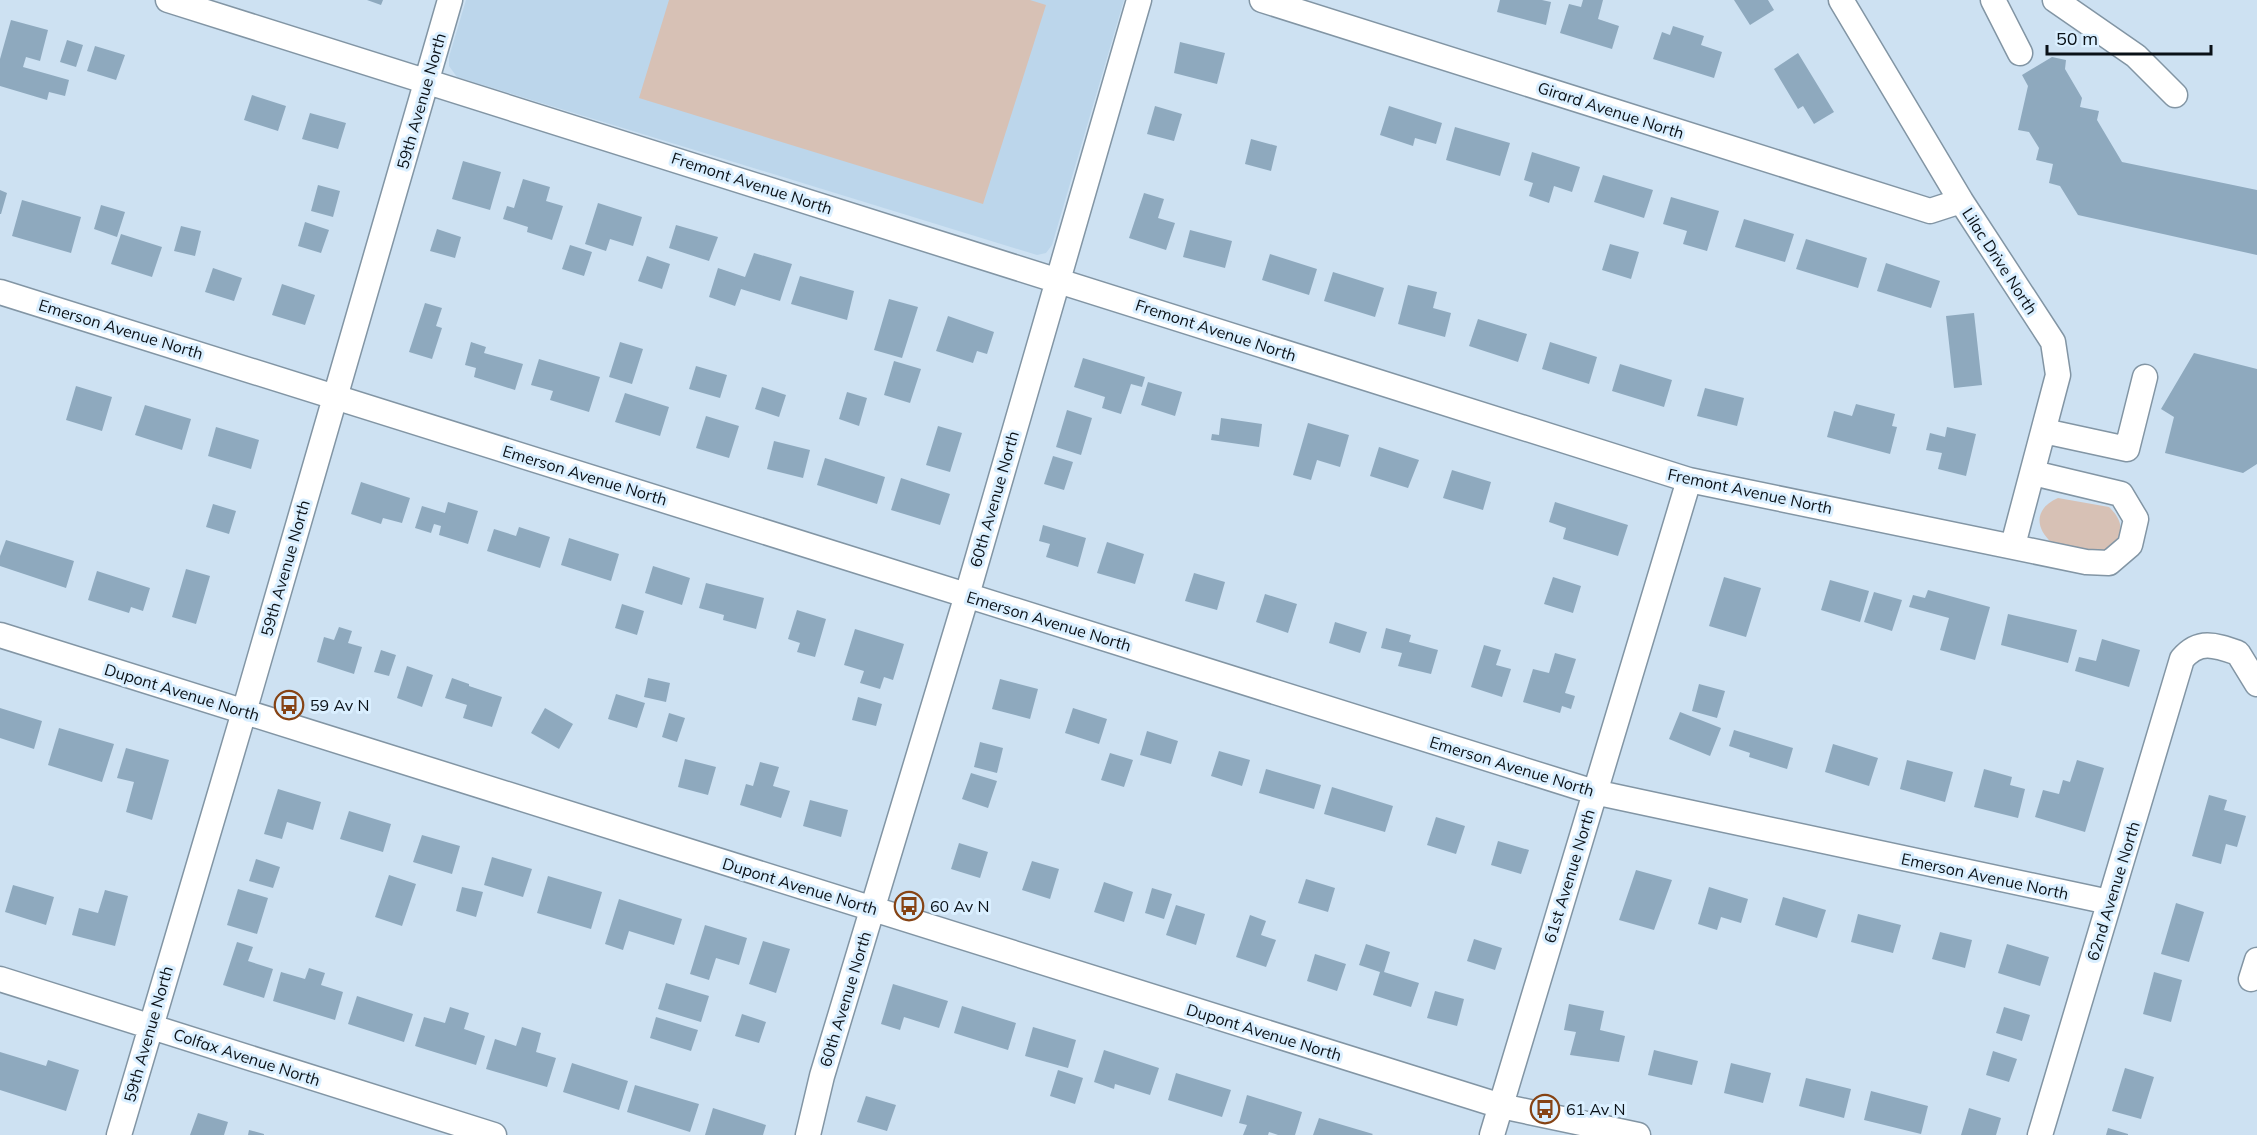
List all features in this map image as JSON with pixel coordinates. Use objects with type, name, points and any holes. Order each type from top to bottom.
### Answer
[{"type":"street","name":"Fremont Avenue North","points":[[168,0],[1689,480],[2013,545],[2086,562],[2109,563],[2130,544],[2136,519],[2121,495],[2033,473]]},
{"type":"street","name":"59th Avenue North","points":[[119,1135],[450,0]]},
{"type":"street","name":"60th Avenue North","points":[[808,1135],[822,1076],[967,595],[1139,0]]},
{"type":"street","name":"Girard Avenue North","points":[[1262,0],[1930,211],[1961,201]]},
{"type":"street","name":"Lilac Drive North","points":[[1841,0],[1961,201],[2053,342],[2058,375],[2013,545]]},
{"type":"street","points":[[1993,0],[2020,53]]},
{"type":"street","points":[[2055,0],[2136,56],[2175,95]]},
{"type":"street","name":"Emerson Avenue North","points":[[0,292],[1594,792],[2109,902]]},
{"type":"street","points":[[2044,431],[2127,449],[2145,377]]},
{"type":"street","name":"61st Avenue North","points":[[1492,1135],[1689,480]]},
{"type":"street","name":"Dupont Avenue North","points":[[0,635],[1501,1106],[1638,1135]]},
{"type":"street","name":"62nd Avenue North","points":[[2040,1135],[2182,659],[2191,649],[2214,645],[2238,653],[2257,684]]},
{"type":"street","name":"Colfax Avenue North","points":[[0,979],[494,1135]]},
{"type":"shaded area","points":[[466,0],[1124,0],[1052,245],[1046,253],[1037,255],[457,77],[449,66],[449,57]]},
{"type":"shaded area","points":[[669,0],[1030,0],[1046,5],[983,204],[639,98]]},
{"type":"shaded area","points":[[2058,498],[2109,507],[2115,514],[2119,520],[2120,532],[2115,543],[2105,554],[2052,543],[2046,537],[2040,524],[2041,512],[2050,502]]},
{"type":"building","points":[[367,0],[383,0],[381,5]]},
{"type":"building","points":[[1500,0],[1551,2],[1546,25],[1497,12]]},
{"type":"building","points":[[1583,0],[1603,0],[1598,19],[1619,26],[1612,49],[1560,33],[1569,4],[1581,7]]},
{"type":"building","points":[[1734,0],[1768,0],[1774,10],[1750,25]]},
{"type":"building","points":[[11,20],[48,30],[40,61],[26,57],[23,67],[69,80],[65,96],[49,92],[47,100],[0,86],[0,59]]},
{"type":"building","points":[[1673,26],[1704,36],[1701,45],[1722,52],[1714,78],[1653,59],[1662,32],[1670,35]]},
{"type":"building","points":[[67,40],[83,45],[76,67],[60,62]]},
{"type":"building","points":[[1180,42],[1225,53],[1217,84],[1174,73]]},
{"type":"building","points":[[95,46],[125,55],[116,80],[87,71]]},
{"type":"building","points":[[1798,53],[1834,112],[1814,124],[1803,106],[1798,109],[1774,69]]},
{"type":"building","points":[[2052,57],[2066,60],[2065,69],[2082,98],[2080,107],[2099,111],[2097,120],[2122,162],[2257,190],[2257,255],[2078,215],[2060,186],[2049,183],[2053,164],[2036,160],[2039,148],[2029,132],[2018,130],[2028,86],[2022,75]]},
{"type":"building","points":[[252,95],[286,106],[278,131],[244,120]]},
{"type":"building","points":[[1155,106],[1182,114],[1174,141],[1147,134]]},
{"type":"building","points":[[1389,106],[1442,123],[1436,144],[1415,138],[1413,146],[1380,135]]},
{"type":"building","points":[[310,113],[346,123],[338,149],[302,139]]},
{"type":"building","points":[[1455,127],[1510,143],[1500,176],[1446,160]]},
{"type":"building","points":[[1251,139],[1277,146],[1271,171],[1245,164]]},
{"type":"building","points":[[1532,152],[1580,167],[1572,192],[1554,186],[1549,203],[1529,196],[1533,183],[1524,180]]},
{"type":"building","points":[[463,161],[501,172],[490,210],[452,199]]},
{"type":"building","points":[[1603,175],[1653,190],[1644,218],[1594,202]]},
{"type":"building","points":[[523,179],[550,187],[546,201],[563,206],[552,240],[527,232],[528,227],[503,219],[507,206],[514,208]]},
{"type":"building","points":[[318,185],[340,191],[333,217],[311,211]]},
{"type":"building","points":[[0,190],[7,193],[1,214],[0,214]]},
{"type":"building","points":[[1144,193],[1164,199],[1158,218],[1175,223],[1166,250],[1129,238]]},
{"type":"building","points":[[1671,197],[1719,211],[1707,251],[1683,244],[1687,231],[1663,224]]},
{"type":"building","points":[[22,200],[81,217],[71,253],[12,236]]},
{"type":"building","points":[[598,203],[642,217],[633,246],[610,239],[606,251],[585,244]]},
{"type":"building","points":[[101,205],[125,212],[117,237],[94,229]]},
{"type":"building","points":[[1744,219],[1794,234],[1785,262],[1735,247]]},
{"type":"building","points":[[305,222],[329,230],[321,253],[298,246]]},
{"type":"building","points":[[676,225],[718,237],[709,261],[669,248]]},
{"type":"building","points":[[181,226],[201,231],[195,256],[174,251]]},
{"type":"building","points":[[437,229],[461,237],[455,258],[430,251]]},
{"type":"building","points":[[1190,230],[1232,241],[1225,268],[1183,257]]},
{"type":"building","points":[[121,234],[162,247],[152,277],[111,264]]},
{"type":"building","points":[[1806,239],[1867,258],[1858,288],[1796,269]]},
{"type":"building","points":[[1610,244],[1639,252],[1631,279],[1602,270]]},
{"type":"building","points":[[570,245],[592,252],[584,276],[562,269]]},
{"type":"building","points":[[754,253],[792,264],[780,301],[741,289],[735,306],[709,297],[718,268],[745,277]]},
{"type":"building","points":[[1270,254],[1317,269],[1309,295],[1262,280]]},
{"type":"building","points":[[647,256],[670,264],[662,289],[638,281]]},
{"type":"building","points":[[1886,263],[1940,281],[1931,308],[1877,291]]},
{"type":"building","points":[[213,268],[242,278],[234,301],[205,292]]},
{"type":"building","points":[[1333,272],[1384,288],[1375,317],[1324,301]]},
{"type":"building","points":[[800,276],[854,291],[847,320],[791,304]]},
{"type":"building","points":[[282,284],[315,295],[305,325],[272,315]]},
{"type":"building","points":[[1408,285],[1437,292],[1433,308],[1451,313],[1445,337],[1398,324]]},
{"type":"building","points":[[889,299],[918,307],[902,358],[874,350]]},
{"type":"building","points":[[425,303],[442,308],[436,326],[442,328],[432,359],[409,352]]},
{"type":"building","points":[[1974,313],[1982,385],[1954,388],[1946,316]]},
{"type":"building","points":[[948,316],[994,332],[987,354],[977,351],[973,363],[936,351]]},
{"type":"building","points":[[1478,319],[1527,334],[1518,362],[1469,346]]},
{"type":"building","points":[[471,342],[486,347],[484,353],[523,364],[515,390],[474,377],[476,368],[465,365]]},
{"type":"building","points":[[620,342],[643,349],[632,384],[609,377]]},
{"type":"building","points":[[1550,342],[1597,357],[1589,384],[1542,369]]},
{"type":"building","points":[[2194,353],[2257,369],[2257,464],[2243,473],[2165,453],[2174,417],[2161,409]]},
{"type":"building","points":[[1083,358],[1145,377],[1142,387],[1131,384],[1121,414],[1102,408],[1105,397],[1074,387]]},
{"type":"building","points":[[539,359],[600,377],[589,412],[550,400],[553,391],[531,385]]},
{"type":"building","points":[[894,361],[921,369],[910,403],[884,395]]},
{"type":"building","points":[[1620,364],[1672,380],[1664,407],[1612,391]]},
{"type":"building","points":[[696,366],[727,375],[720,398],[689,389]]},
{"type":"building","points":[[1148,382],[1182,392],[1175,416],[1141,405]]},
{"type":"building","points":[[76,386],[112,397],[102,431],[66,420]]},
{"type":"building","points":[[762,387],[786,395],[779,417],[755,409]]},
{"type":"building","points":[[1705,388],[1744,398],[1737,426],[1697,416]]},
{"type":"building","points":[[847,392],[867,398],[859,426],[839,419]]},
{"type":"building","points":[[625,393],[669,407],[660,436],[615,422]]},
{"type":"building","points":[[1856,404],[1895,414],[1892,426],[1897,427],[1890,454],[1827,437],[1834,411],[1852,416]]},
{"type":"building","points":[[145,405],[191,419],[182,450],[135,435]]},
{"type":"building","points":[[1067,410],[1092,418],[1081,455],[1056,447]]},
{"type":"building","points":[[706,416],[739,426],[729,458],[696,448]]},
{"type":"building","points":[[1221,418],[1262,424],[1259,447],[1211,440],[1212,434],[1219,435]]},
{"type":"building","points":[[1308,423],[1349,435],[1340,467],[1317,460],[1311,480],[1293,475]]},
{"type":"building","points":[[938,426],[962,433],[950,472],[926,465]]},
{"type":"building","points":[[216,427],[259,440],[251,469],[208,456]]},
{"type":"building","points":[[1947,427],[1976,434],[1966,476],[1938,469],[1942,453],[1926,450],[1930,433],[1945,437]]},
{"type":"building","points":[[774,441],[810,450],[803,478],[767,469]]},
{"type":"building","points":[[1379,447],[1419,460],[1408,488],[1370,476]]},
{"type":"building","points":[[1053,456],[1073,462],[1064,490],[1044,484]]},
{"type":"building","points":[[825,458],[885,477],[877,504],[817,485]]},
{"type":"building","points":[[1452,470],[1491,482],[1483,510],[1443,498]]},
{"type":"building","points":[[901,478],[950,494],[940,525],[891,510]]},
{"type":"building","points":[[361,482],[410,498],[402,523],[383,518],[381,524],[351,514]]},
{"type":"building","points":[[448,502],[478,511],[468,544],[439,535],[441,526],[434,524],[431,533],[415,528],[422,506],[445,513]]},
{"type":"building","points":[[1555,502],[1628,525],[1618,556],[1563,539],[1566,528],[1549,522]]},
{"type":"building","points":[[213,504],[236,511],[229,534],[206,527]]},
{"type":"building","points":[[1043,525],[1086,538],[1078,567],[1046,557],[1050,544],[1039,541]]},
{"type":"building","points":[[519,527],[550,537],[540,568],[487,551],[494,529],[516,536]]},
{"type":"building","points":[[569,538],[619,554],[611,581],[561,565]]},
{"type":"building","points":[[6,540],[74,561],[66,588],[0,566],[0,556]]},
{"type":"building","points":[[1107,542],[1144,554],[1135,584],[1097,573]]},
{"type":"building","points":[[653,566],[690,578],[682,605],[645,593]]},
{"type":"building","points":[[186,569],[210,576],[196,624],[172,617]]},
{"type":"building","points":[[97,571],[150,588],[143,611],[131,607],[129,613],[88,600]]},
{"type":"building","points":[[1194,573],[1225,582],[1217,610],[1185,601]]},
{"type":"building","points":[[1553,577],[1581,586],[1573,613],[1544,604]]},
{"type":"building","points":[[1724,577],[1761,588],[1746,637],[1709,626]]},
{"type":"building","points":[[1830,580],[1869,591],[1860,622],[1821,610]]},
{"type":"building","points":[[706,583],[764,598],[756,629],[723,620],[724,615],[699,608]]},
{"type":"building","points":[[1928,590],[1990,607],[1975,660],[1940,650],[1949,618],[1909,607],[1913,595],[1925,598]]},
{"type":"building","points":[[1874,592],[1902,600],[1892,631],[1864,622]]},
{"type":"building","points":[[1265,594],[1297,604],[1288,633],[1256,622]]},
{"type":"building","points":[[622,604],[644,611],[637,635],[615,628]]},
{"type":"building","points":[[797,610],[826,619],[815,657],[797,652],[800,643],[788,639]]},
{"type":"building","points":[[2008,614],[2077,630],[2068,663],[2001,645]]},
{"type":"building","points":[[1335,622],[1367,632],[1360,653],[1329,643]]},
{"type":"building","points":[[339,627],[352,631],[348,643],[362,647],[354,674],[317,662],[324,637],[334,640]]},
{"type":"building","points":[[1386,628],[1411,635],[1409,642],[1438,650],[1431,674],[1398,666],[1402,653],[1381,648]]},
{"type":"building","points":[[855,629],[904,644],[893,680],[884,677],[880,689],[860,683],[864,671],[844,665]]},
{"type":"building","points":[[2102,639],[2140,650],[2129,687],[2075,671],[2079,657],[2096,661]]},
{"type":"building","points":[[1484,645],[1501,650],[1496,665],[1511,669],[1502,697],[1471,687]]},
{"type":"building","points":[[381,650],[396,655],[389,676],[374,672]]},
{"type":"building","points":[[1555,653],[1576,659],[1565,693],[1575,696],[1571,709],[1562,706],[1560,713],[1523,702],[1533,669],[1549,673]]},
{"type":"building","points":[[407,666],[433,675],[422,707],[397,698]]},
{"type":"building","points":[[452,678],[502,697],[492,727],[463,718],[467,705],[445,698]]},
{"type":"building","points":[[648,678],[670,683],[666,702],[644,697]]},
{"type":"building","points":[[1000,679],[1038,689],[1030,719],[992,709]]},
{"type":"building","points":[[1699,684],[1725,691],[1717,718],[1692,711]]},
{"type":"building","points":[[616,694],[645,703],[637,728],[608,719]]},
{"type":"building","points":[[858,697],[882,704],[876,726],[852,720]]},
{"type":"building","points":[[0,708],[42,721],[34,749],[0,738]]},
{"type":"building","points":[[545,708],[573,724],[559,749],[531,733]]},
{"type":"building","points":[[1073,708],[1107,719],[1099,744],[1065,733]]},
{"type":"building","points":[[1680,712],[1721,728],[1710,756],[1669,739]]},
{"type":"building","points":[[669,713],[685,718],[677,742],[662,737]]},
{"type":"building","points":[[59,728],[114,744],[102,782],[48,765]]},
{"type":"building","points":[[1734,730],[1793,748],[1787,769],[1749,757],[1750,753],[1729,746]]},
{"type":"building","points":[[1147,731],[1178,741],[1171,764],[1140,755]]},
{"type":"building","points":[[980,742],[1003,748],[997,773],[974,767]]},
{"type":"building","points":[[1833,744],[1878,758],[1869,786],[1825,772]]},
{"type":"building","points":[[126,748],[169,760],[152,820],[126,812],[134,782],[117,778]]},
{"type":"building","points":[[1219,751],[1250,760],[1242,786],[1211,776]]},
{"type":"building","points":[[1110,753],[1133,760],[1124,787],[1101,780]]},
{"type":"building","points":[[685,759],[716,767],[708,795],[678,787]]},
{"type":"building","points":[[1907,760],[1953,772],[1945,802],[1900,789]]},
{"type":"building","points":[[2077,760],[2104,768],[2085,832],[2035,817],[2043,790],[2059,794],[2063,780],[2070,782]]},
{"type":"building","points":[[760,762],[779,767],[773,786],[790,791],[781,818],[740,805],[746,784],[753,786]]},
{"type":"building","points":[[1266,769],[1321,785],[1314,809],[1259,793]]},
{"type":"building","points":[[1984,769],[2012,777],[2010,785],[2025,789],[2018,818],[1974,807]]},
{"type":"building","points":[[971,773],[997,781],[988,808],[962,799]]},
{"type":"building","points":[[1332,787],[1393,806],[1385,832],[1324,814]]},
{"type":"building","points":[[278,789],[321,802],[313,830],[287,822],[282,839],[264,834]]},
{"type":"building","points":[[2209,795],[2227,800],[2224,810],[2246,816],[2237,847],[2226,844],[2221,864],[2192,856]]},
{"type":"building","points":[[810,800],[848,810],[841,837],[803,826]]},
{"type":"building","points":[[349,811],[391,824],[383,852],[340,839]]},
{"type":"building","points":[[1436,817],[1465,826],[1456,854],[1427,845]]},
{"type":"building","points":[[422,835],[460,846],[452,874],[413,862]]},
{"type":"building","points":[[1498,841],[1529,850],[1521,874],[1491,865]]},
{"type":"building","points":[[959,843],[988,852],[980,878],[951,869]]},
{"type":"building","points":[[492,857],[532,869],[523,897],[484,885]]},
{"type":"building","points":[[256,859],[280,867],[273,888],[249,881]]},
{"type":"building","points":[[1032,861],[1059,869],[1050,899],[1022,890]]},
{"type":"building","points":[[1636,870],[1672,880],[1654,930],[1619,920]]},
{"type":"building","points":[[389,875],[416,884],[402,926],[375,917]]},
{"type":"building","points":[[548,876],[602,892],[591,929],[537,913]]},
{"type":"building","points":[[1306,879],[1335,888],[1328,912],[1298,903]]},
{"type":"building","points":[[1104,882],[1133,892],[1124,922],[1094,912]]},
{"type":"building","points":[[13,885],[54,897],[46,925],[5,912]]},
{"type":"building","points":[[462,887],[483,892],[476,917],[456,911]]},
{"type":"building","points":[[1709,887],[1748,899],[1741,923],[1721,917],[1717,930],[1698,924]]},
{"type":"building","points":[[1152,888],[1172,894],[1164,919],[1145,913]]},
{"type":"building","points":[[238,889],[268,898],[257,934],[227,925]]},
{"type":"building","points":[[105,890],[128,896],[115,946],[72,935],[79,908],[98,913]]},
{"type":"building","points":[[1783,897],[1826,910],[1817,938],[1775,925]]},
{"type":"building","points":[[619,899],[682,919],[674,945],[629,931],[623,950],[605,944]]},
{"type":"building","points":[[2176,903],[2204,912],[2189,962],[2161,954]]},
{"type":"building","points":[[1176,905],[1205,914],[1196,945],[1166,935]]},
{"type":"building","points":[[1858,914],[1901,925],[1893,953],[1851,942]]},
{"type":"building","points":[[1250,915],[1266,921],[1261,935],[1276,940],[1266,967],[1236,957]]},
{"type":"building","points":[[705,925],[747,938],[739,965],[716,958],[709,980],[690,974]]},
{"type":"building","points":[[1940,932],[1972,940],[1965,968],[1932,959]]},
{"type":"building","points":[[1474,939],[1502,948],[1495,970],[1467,961]]},
{"type":"building","points":[[763,941],[790,949],[776,993],[749,984]]},
{"type":"building","points":[[237,942],[253,947],[248,961],[273,969],[264,998],[223,985]]},
{"type":"building","points":[[1366,944],[1390,952],[1384,972],[1419,983],[1411,1007],[1373,995],[1380,972],[1359,965]]},
{"type":"building","points":[[2007,944],[2049,957],[2040,986],[1998,973]]},
{"type":"building","points":[[1315,954],[1346,964],[1337,991],[1307,981]]},
{"type":"building","points":[[309,968],[325,973],[321,985],[343,992],[335,1020],[273,1001],[281,972],[305,979]]},
{"type":"building","points":[[2154,972],[2182,980],[2171,1022],[2143,1014]]},
{"type":"building","points":[[666,983],[709,996],[701,1022],[658,1009]]},
{"type":"building","points":[[893,984],[948,1001],[939,1028],[904,1017],[900,1030],[881,1024]]},
{"type":"building","points":[[1435,991],[1464,999],[1457,1026],[1427,1018]]},
{"type":"building","points":[[357,996],[413,1014],[404,1042],[348,1024]]},
{"type":"building","points":[[1569,1004],[1604,1011],[1600,1030],[1625,1036],[1619,1062],[1570,1055],[1576,1032],[1564,1030]]},
{"type":"building","points":[[962,1006],[1016,1023],[1008,1050],[954,1033]]},
{"type":"building","points":[[450,1007],[469,1013],[464,1029],[485,1036],[476,1065],[415,1046],[424,1017],[445,1023]]},
{"type":"building","points":[[2004,1007],[2030,1015],[2022,1041],[1996,1033]]},
{"type":"building","points":[[742,1014],[766,1022],[759,1043],[735,1036]]},
{"type":"building","points":[[656,1017],[698,1030],[691,1051],[650,1038]]},
{"type":"building","points":[[522,1027],[541,1033],[536,1052],[556,1058],[547,1087],[486,1069],[495,1039],[516,1046]]},
{"type":"building","points":[[1033,1027],[1076,1040],[1068,1068],[1025,1056]]},
{"type":"building","points":[[1104,1050],[1159,1068],[1150,1095],[1115,1084],[1114,1089],[1094,1082]]},
{"type":"building","points":[[1654,1050],[1698,1061],[1692,1085],[1648,1075]]},
{"type":"building","points":[[1993,1051],[2017,1059],[2009,1082],[1986,1075]]},
{"type":"building","points":[[0,1052],[46,1066],[48,1060],[79,1070],[66,1111],[0,1090]]},
{"type":"building","points":[[572,1063],[628,1081],[619,1110],[563,1092]]},
{"type":"building","points":[[1731,1063],[1771,1073],[1763,1103],[1724,1093]]},
{"type":"building","points":[[2125,1068],[2154,1077],[2141,1119],[2112,1111]]},
{"type":"building","points":[[1058,1070],[1083,1078],[1075,1104],[1050,1096]]},
{"type":"building","points":[[1176,1073],[1231,1090],[1222,1117],[1168,1100]]},
{"type":"building","points":[[1806,1078],[1851,1089],[1844,1118],[1799,1106]]},
{"type":"building","points":[[635,1085],[699,1104],[690,1132],[627,1112]]},
{"type":"building","points":[[1871,1091],[1928,1106],[1921,1134],[1864,1120]]},
{"type":"building","points":[[1247,1095],[1302,1112],[1295,1135],[1278,1135],[1269,1132],[1268,1135],[1243,1135],[1247,1125],[1239,1123]]},
{"type":"building","points":[[866,1096],[896,1105],[887,1131],[857,1122]]},
{"type":"building","points":[[713,1108],[766,1125],[763,1135],[705,1135]]},
{"type":"building","points":[[1969,1108],[2001,1118],[1996,1135],[1961,1135]]},
{"type":"building","points":[[198,1113],[228,1122],[224,1135],[190,1135]]},
{"type":"building","points":[[1319,1118],[1373,1134],[1313,1135]]},
{"type":"building","points":[[2108,1128],[2128,1134],[2128,1135],[2106,1135]]},
{"type":"building","points":[[249,1130],[264,1134],[264,1135],[248,1135]]},
{"type":"place","name":"59 Av N","points":[[289,705]]},
{"type":"place","name":"60 Av N","points":[[909,906]]},
{"type":"place","name":"61 Av N","points":[[1545,1109]]}]
